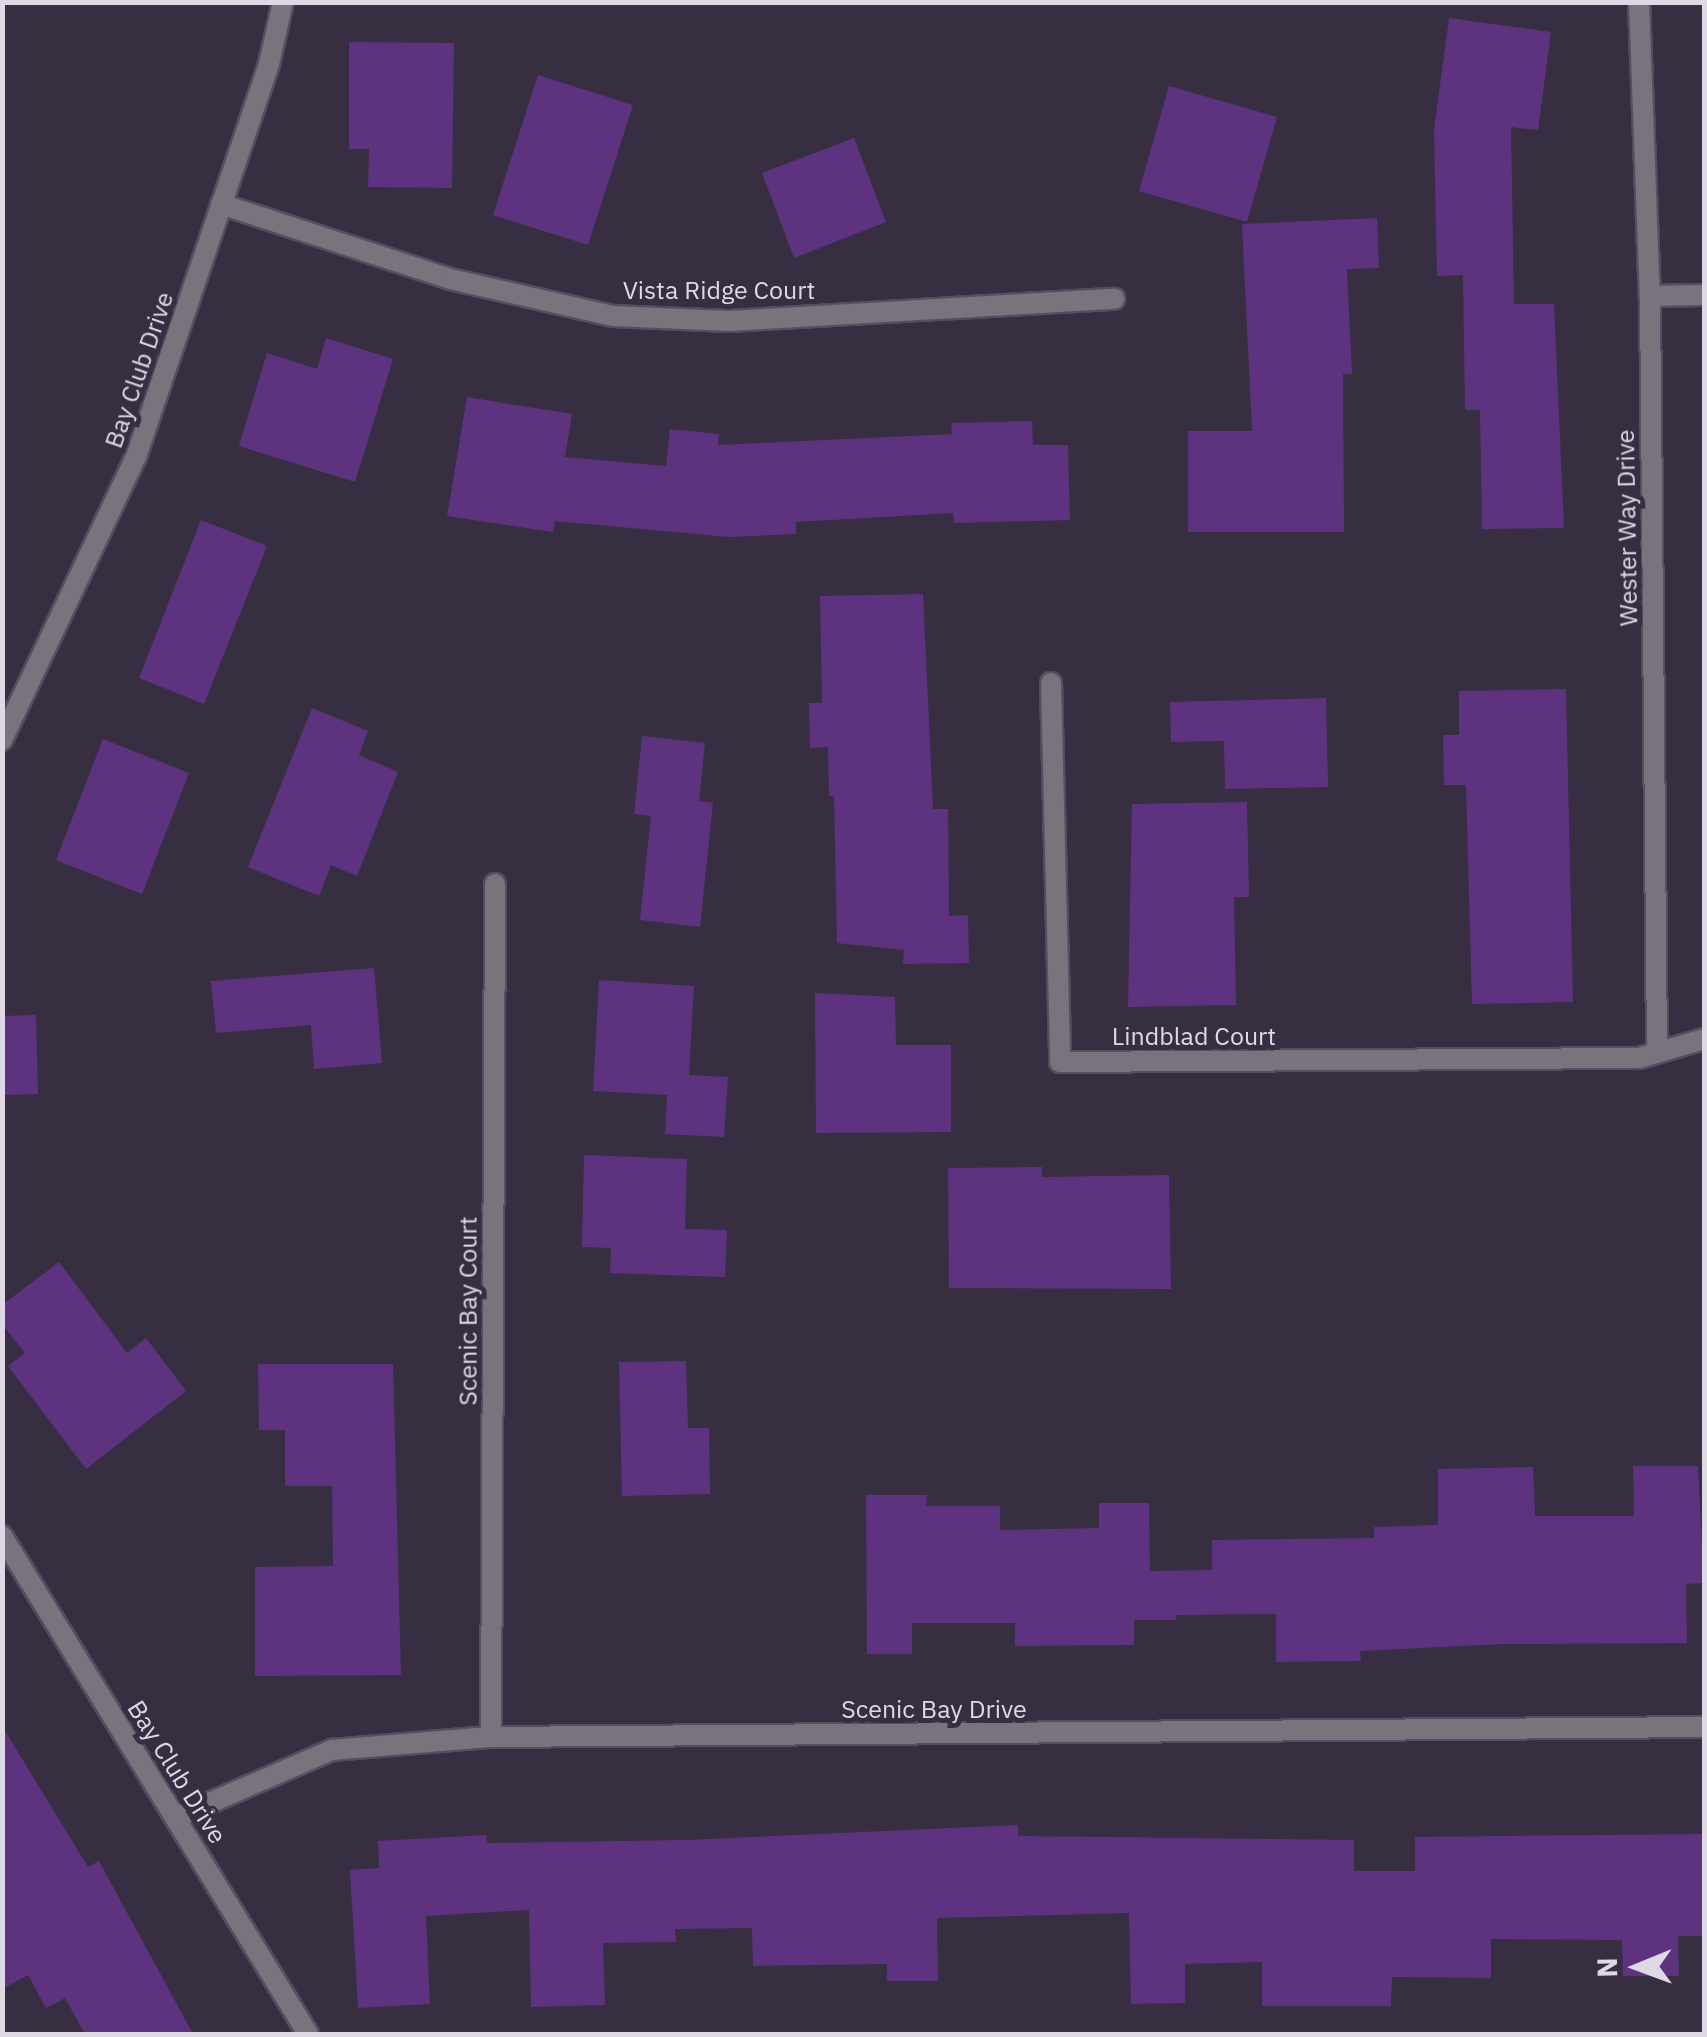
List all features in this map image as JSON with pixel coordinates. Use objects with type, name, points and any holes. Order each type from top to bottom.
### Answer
[{"type":"street","name":"Bay Club Drive","points":[[2,740],[136,457],[221,204],[283,2]]},
{"type":"street","name":"Wester Way Drive","points":[[1640,2],[1650,296],[1657,1053]]},
{"type":"street","name":"Vista Ridge Court","points":[[221,204],[450,279],[613,316],[729,321],[1114,299]]},
{"type":"street","points":[[1650,296],[1704,295]]},
{"type":"street","name":"Lindblad Court","points":[[1051,683],[1060,1062],[1657,1053],[1704,1039]]},
{"type":"street","name":"Scenic Bay Court","points":[[491,1737],[495,884]]},
{"type":"street","name":"Bay Club Drive","points":[[2,1536],[308,2034]]},
{"type":"street","name":"Scenic Bay Drive","points":[[178,1817],[267,1773],[332,1750],[491,1737],[1704,1727]]},
{"type":"building","points":[[1449,18],[1551,32],[1538,130],[1511,127],[1514,304],[1554,304],[1564,528],[1482,529],[1480,410],[1465,410],[1463,275],[1437,276],[1434,130]]},
{"type":"building","points":[[349,42],[454,43],[452,188],[368,187],[369,149],[349,149]]},
{"type":"building","points":[[538,75],[633,105],[588,245],[493,215]]},
{"type":"building","points":[[1169,86],[1277,117],[1247,222],[1139,191]]},
{"type":"building","points":[[854,138],[886,222],[794,258],[762,173]]},
{"type":"building","points":[[1377,218],[1379,268],[1347,269],[1352,374],[1343,374],[1344,532],[1188,532],[1188,431],[1252,431],[1242,224]]},
{"type":"building","points":[[326,338],[393,359],[355,482],[239,446],[267,353],[317,369]]},
{"type":"building","points":[[467,397],[572,414],[565,457],[666,466],[670,429],[719,434],[718,445],[952,434],[951,423],[1032,421],[1033,445],[1068,445],[1070,520],[954,523],[953,513],[796,522],[796,534],[729,537],[555,521],[553,532],[447,516]]},
{"type":"building","points":[[201,520],[267,546],[204,704],[139,678]]},
{"type":"building","points":[[923,594],[933,809],[948,809],[949,916],[968,915],[969,963],[903,964],[904,950],[837,943],[834,796],[829,796],[828,747],[810,748],[809,703],[822,703],[820,596]]},
{"type":"building","points":[[1566,689],[1573,1002],[1472,1004],[1466,785],[1444,785],[1443,735],[1459,735],[1459,691]]},
{"type":"building","points":[[1326,698],[1328,787],[1225,789],[1224,741],[1171,742],[1170,702]]},
{"type":"building","points":[[312,708],[368,731],[359,755],[398,772],[357,876],[331,865],[319,896],[248,867]]},
{"type":"building","points":[[642,736],[705,743],[699,801],[713,803],[700,927],[640,920],[651,816],[634,814]]},
{"type":"building","points":[[103,739],[189,773],[142,894],[56,860]]},
{"type":"building","points":[[1247,802],[1249,897],[1234,897],[1236,1005],[1128,1007],[1132,804]]},
{"type":"building","points":[[374,968],[382,1063],[314,1069],[311,1025],[216,1033],[211,981]]},
{"type":"building","points":[[599,980],[694,986],[689,1075],[728,1077],[724,1137],[665,1134],[667,1095],[593,1091]]},
{"type":"building","points":[[815,993],[895,997],[896,1045],[951,1045],[951,1132],[816,1133]]},
{"type":"building","points":[[36,1015],[38,1094],[2,1095],[2,1016]]},
{"type":"building","points":[[584,1155],[687,1159],[685,1229],[727,1230],[725,1277],[610,1273],[611,1248],[582,1247]]},
{"type":"building","points":[[1042,1167],[1042,1177],[1169,1175],[1171,1289],[949,1288],[948,1168]]},
{"type":"building","points":[[59,1262],[127,1353],[146,1338],[186,1391],[86,1469],[8,1366],[25,1353],[2,1324],[2,1305]]},
{"type":"building","points":[[686,1361],[688,1428],[709,1428],[710,1494],[622,1496],[619,1362]]},
{"type":"building","points":[[258,1364],[393,1364],[401,1675],[255,1676],[255,1567],[333,1566],[332,1486],[285,1486],[285,1430],[259,1430]]},
{"type":"building","points":[[1633,1466],[1698,1466],[1704,1583],[1686,1584],[1687,1643],[1503,1644],[1360,1651],[1361,1661],[1276,1662],[1276,1614],[1176,1615],[1176,1620],[1134,1620],[1134,1645],[1015,1646],[1015,1623],[912,1623],[912,1654],[867,1654],[866,1495],[927,1495],[926,1506],[1000,1506],[1000,1530],[1099,1528],[1099,1503],[1149,1503],[1150,1571],[1212,1570],[1212,1540],[1374,1538],[1374,1527],[1438,1525],[1438,1469],[1533,1467],[1535,1516],[1634,1516]]},
{"type":"building","points":[[2,1726],[88,1867],[99,1861],[193,2034],[85,2034],[65,1998],[46,2008],[28,1975],[2,1989]]},
{"type":"building","points":[[1018,1825],[1018,1836],[1354,1840],[1354,1871],[1415,1871],[1415,1837],[1704,1834],[1704,1936],[1678,1936],[1679,1976],[1623,1976],[1622,1940],[1491,1939],[1491,1978],[1392,1977],[1391,2006],[1262,2006],[1262,1962],[1185,1964],[1185,2003],[1131,2004],[1129,1913],[937,1918],[938,1981],[887,1981],[887,1964],[753,1966],[752,1928],[675,1929],[676,1942],[603,1943],[605,2005],[531,2007],[529,1910],[426,1916],[430,2004],[358,2008],[350,1870],[379,1868],[378,1841],[486,1835],[487,1843],[686,1840]]}]
